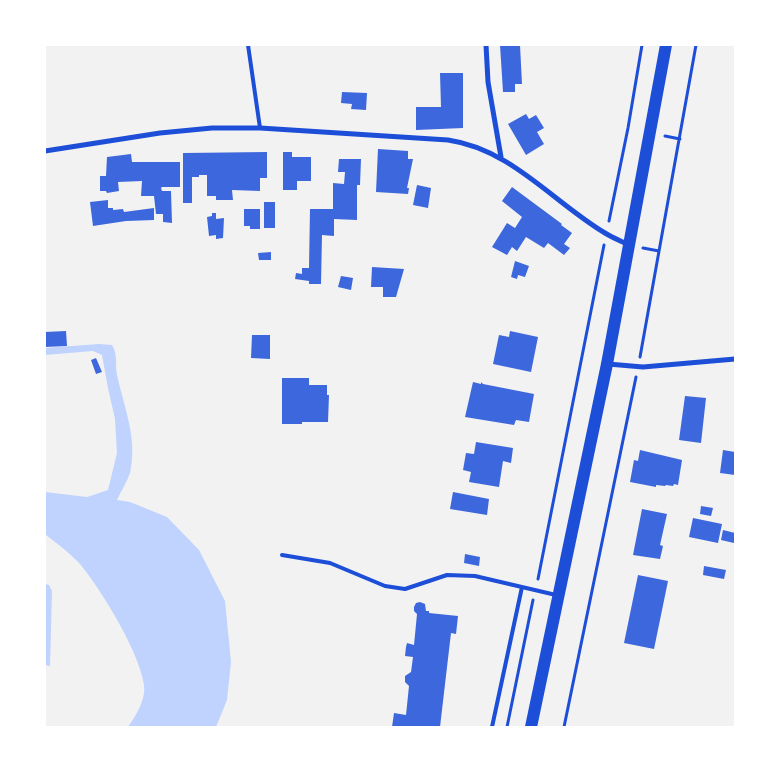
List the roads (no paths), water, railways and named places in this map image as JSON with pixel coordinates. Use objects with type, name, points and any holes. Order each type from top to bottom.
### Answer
[{"type":"main road","points":[[531,727],[607,364],[666,45]]},
{"type":"street","points":[[486,45],[488,82],[501,157]]},
{"type":"street","points":[[45,151],[188,130],[260,128],[448,140],[466,143],[501,157],[606,234],[630,245]]},
{"type":"street","points":[[607,364],[638,367],[735,359]]},
{"type":"lane","points":[[248,45],[260,128]]},
{"type":"lane","points":[[282,555],[330,563],[386,586],[405,589],[447,575],[475,576],[559,595]]},
{"type":"lane","points":[[492,727],[522,586]]},
{"type":"water","points":[[99,344],[112,345],[114,348],[117,375],[131,435],[132,460],[130,473],[117,500],[130,502],[167,517],[199,550],[225,601],[231,662],[227,700],[216,727],[128,727],[140,707],[144,690],[141,671],[135,656],[109,605],[89,576],[76,560],[45,534],[45,492],[87,497],[108,490],[117,453],[115,419],[102,355],[93,351],[45,355],[45,348]]},
{"type":"water","points":[[45,584],[49,585],[52,591],[50,666],[45,665]]}]
